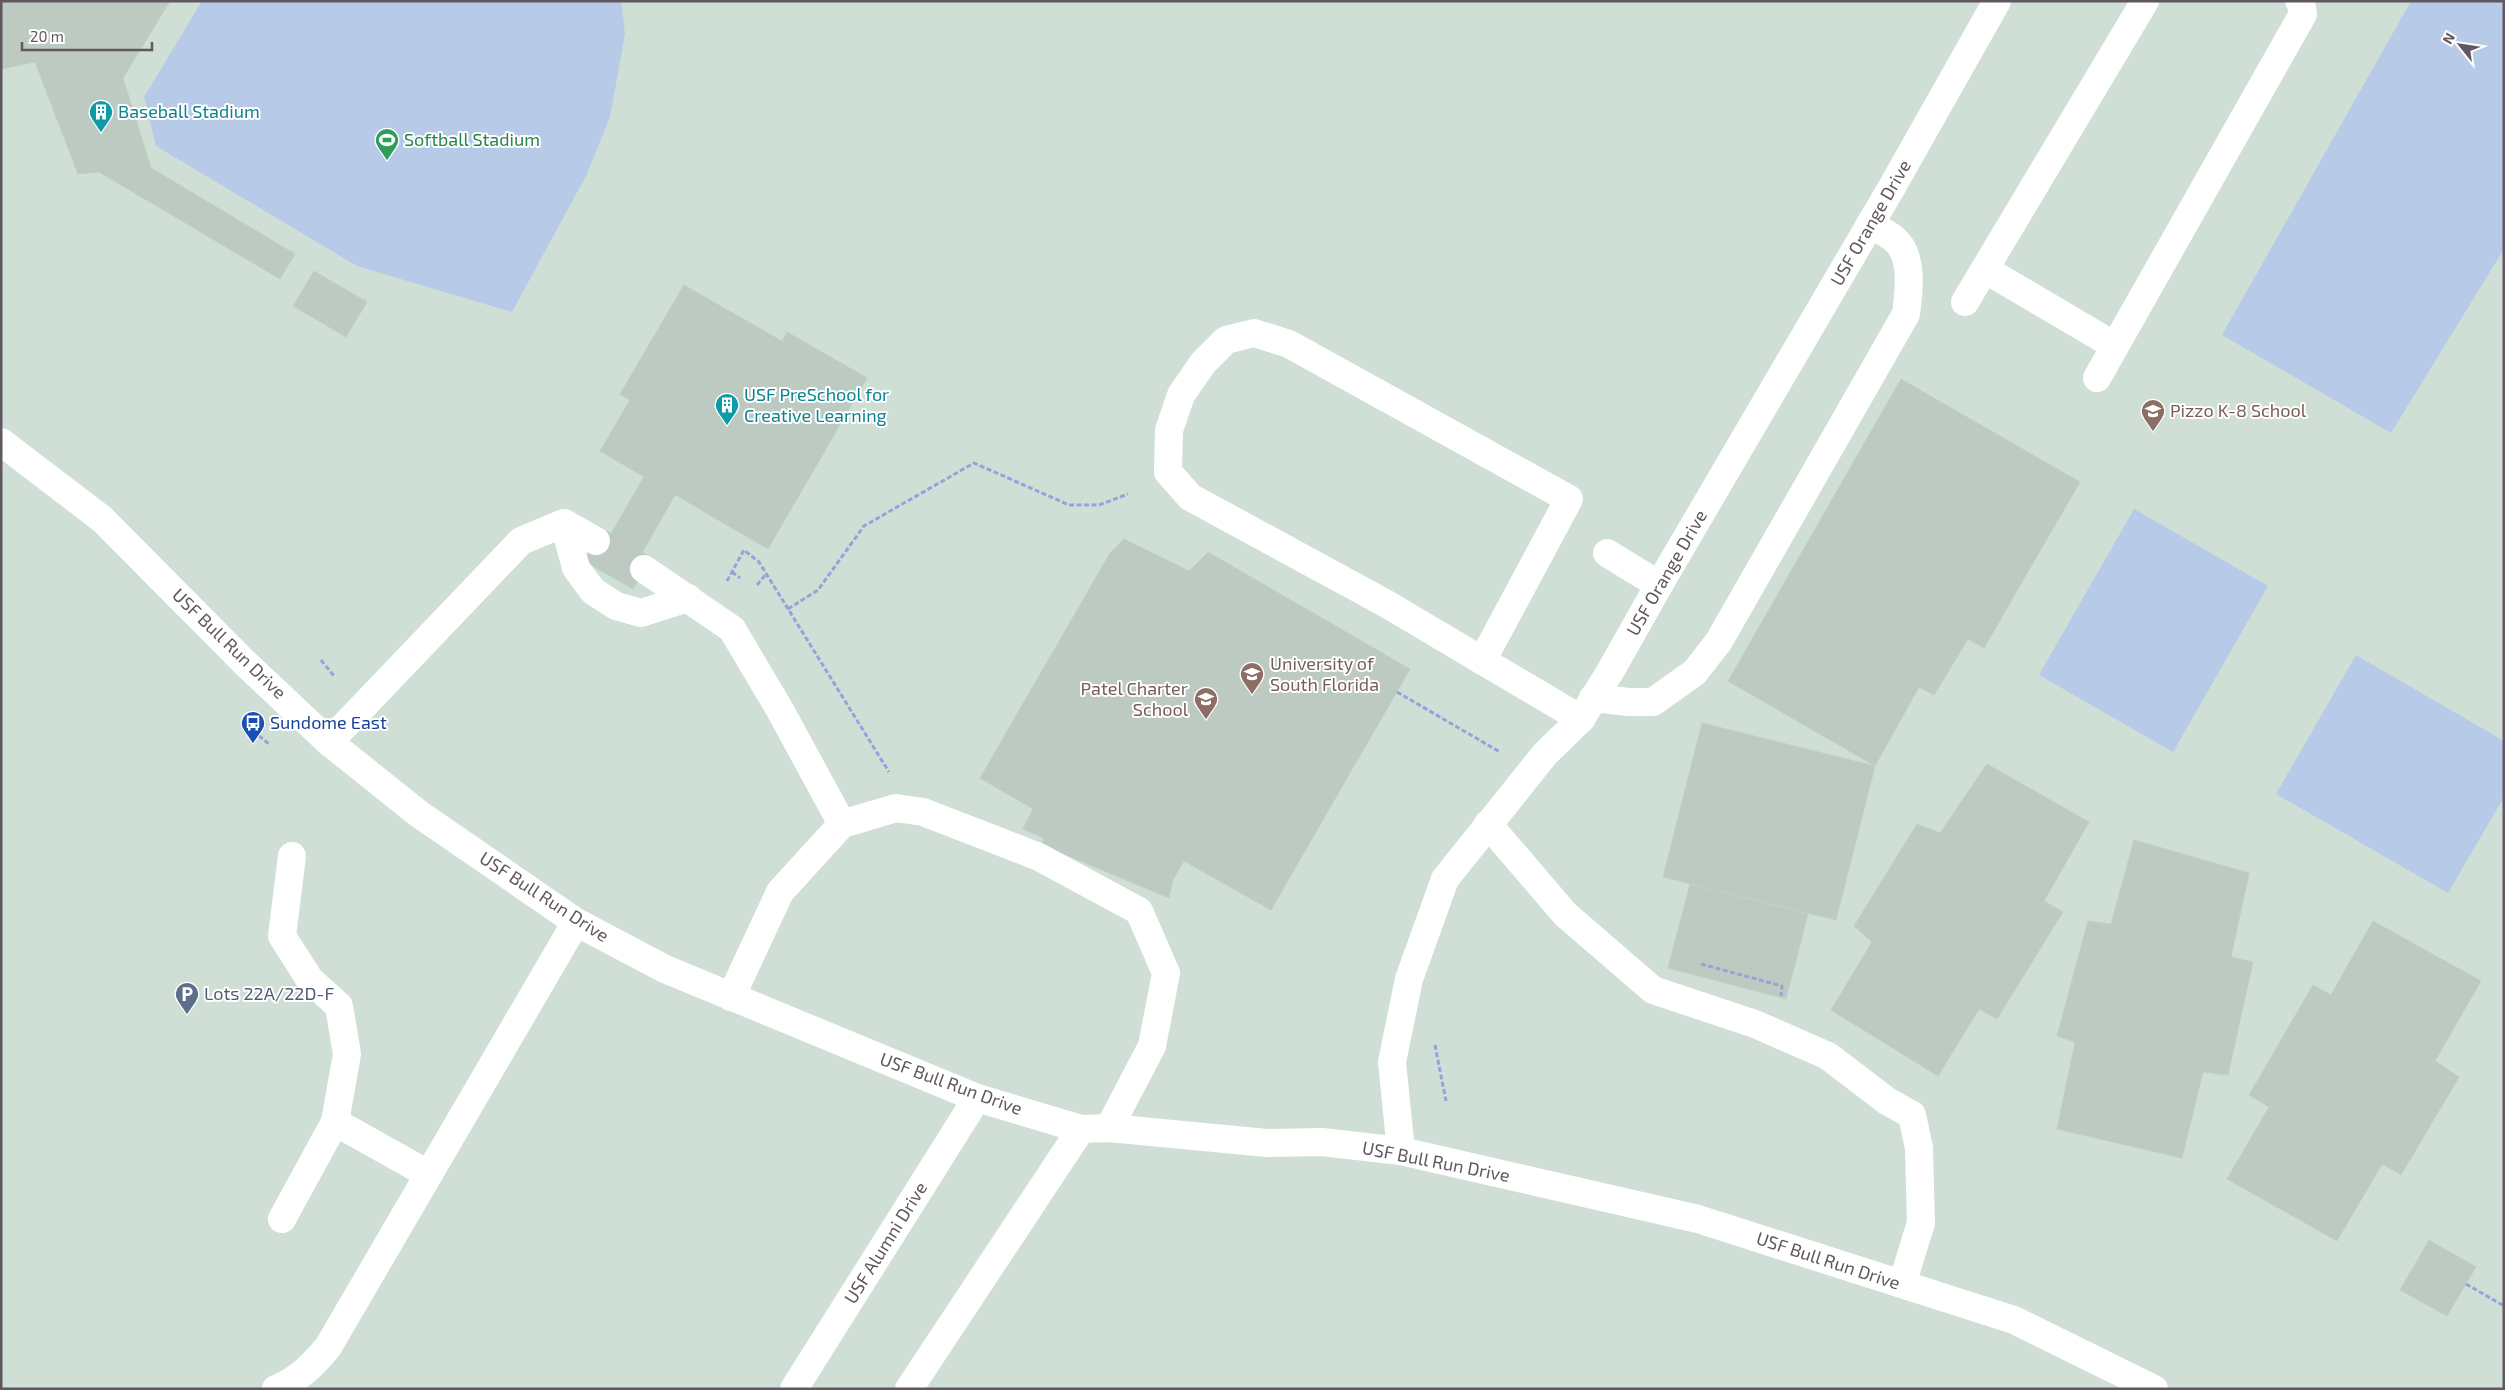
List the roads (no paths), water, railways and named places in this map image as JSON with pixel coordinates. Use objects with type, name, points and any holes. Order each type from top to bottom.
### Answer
[{"type":"street","name":"USF Orange Drive","points":[[1401,1151],[1392,1062],[1409,979],[1445,879],[1545,754],[1587,708],[1611,670],[1998,1]]},
{"type":"street","points":[[1965,302],[1986,270],[2146,1]]},
{"type":"street","points":[[2097,378],[2303,14],[2302,3],[2298,1]]},
{"type":"street","points":[[1482,661],[1569,499],[1288,344],[1254,333],[1226,340],[1202,363],[1181,395],[1169,430],[1168,472],[1190,496],[1385,604],[1482,661],[1587,708],[1628,702],[1653,702],[1695,672],[1719,641],[1906,314],[1910,286],[1907,262],[1896,240],[1870,224]]},
{"type":"street","points":[[1986,270],[2115,346]]},
{"type":"street","name":"USF Bull Run Drive","points":[[1,442],[102,519],[244,662],[329,742],[419,814],[576,922],[665,969],[977,1098],[1081,1129],[1109,1128],[1267,1142],[1322,1142],[1401,1151],[1698,1219],[2014,1320],[2154,1389]]},
{"type":"street","points":[[329,742],[520,541],[564,523]]},
{"type":"street","points":[[564,523],[596,541]]},
{"type":"street","points":[[564,523],[576,568],[593,591],[616,606],[641,614],[688,598]]},
{"type":"street","points":[[1607,553],[1659,585]]},
{"type":"street","points":[[644,569],[732,629],[780,710],[842,824]]},
{"type":"street","points":[[730,997],[780,892],[842,824],[896,808],[923,812],[1039,857],[1139,910],[1166,973],[1152,1046],[1109,1128]]},
{"type":"street","points":[[1488,824],[1565,914],[1653,990],[1755,1024],[1828,1056],[1887,1101],[1912,1115],[1919,1148],[1921,1223],[1902,1284]]},
{"type":"street","points":[[282,1219],[335,1122],[347,1054],[339,1006],[310,980],[282,936],[292,856]]},
{"type":"street","points":[[276,1389],[291,1382],[315,1362],[328,1347],[576,922]]},
{"type":"street","name":"USF Alumni Drive","points":[[794,1389],[977,1098]]},
{"type":"street","points":[[335,1122],[428,1174]]},
{"type":"street","points":[[909,1389],[1081,1129]]},
{"type":"tunnel","points":[[596,541],[644,569]]},
{"type":"place","name":"Baseball Stadium","points":[[101,133]]},
{"type":"place","name":"Softball Stadium","points":[[387,161]]},
{"type":"place","name":"USF PreSchool for Creative Learning","points":[[727,426]]},
{"type":"place","name":"Pizzo K-8 School","points":[[2153,432]]},
{"type":"place","name":"University of South Florida","points":[[1252,695]]},
{"type":"place","name":"Patel Charter School","points":[[1206,720]]},
{"type":"place","name":"Sundome East","points":[[253,744]]},
{"type":"place","name":"Lots 22A/22D-F","points":[[187,1015]]}]
